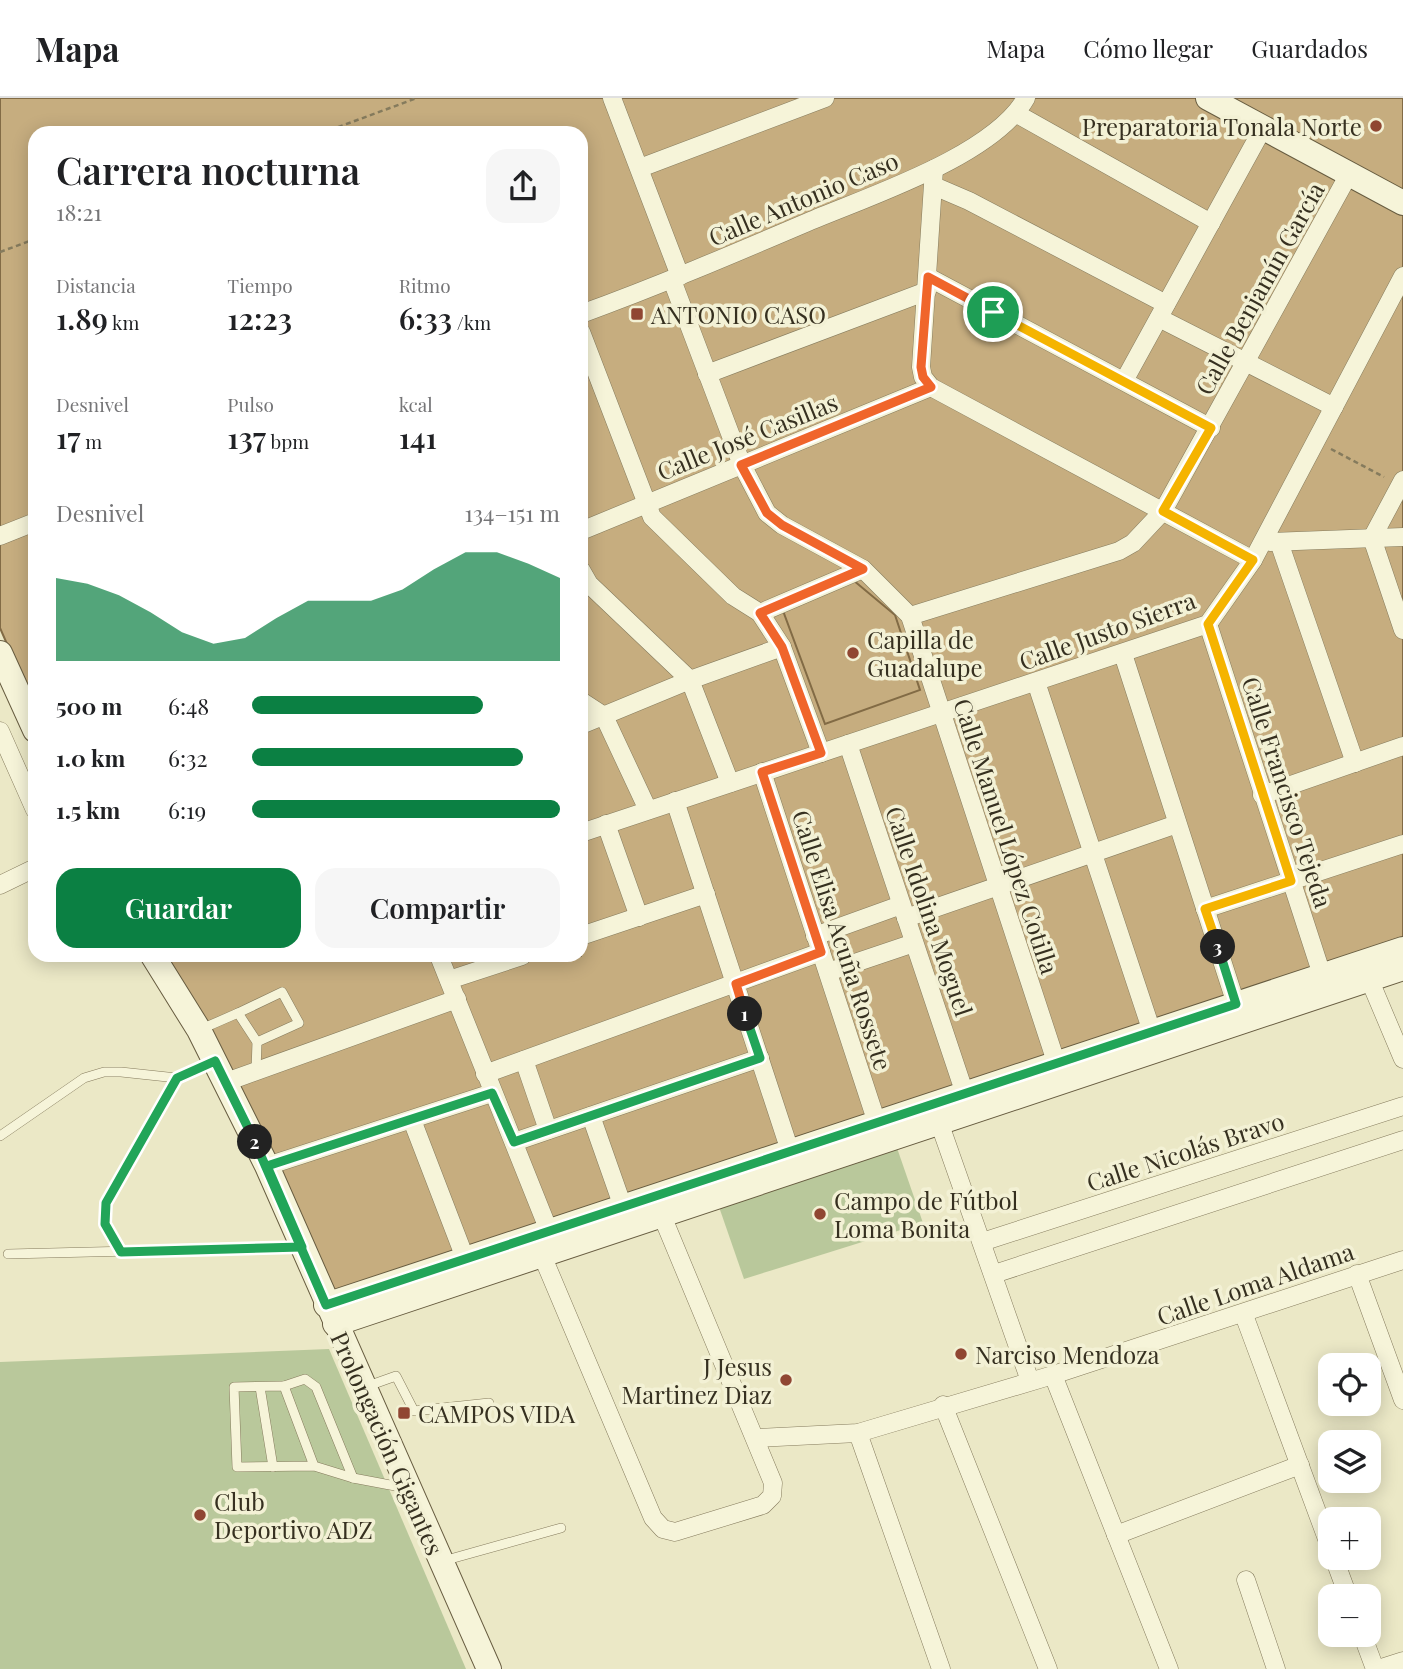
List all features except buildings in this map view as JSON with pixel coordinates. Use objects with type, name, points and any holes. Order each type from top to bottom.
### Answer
[{"type":"street","name":"Calle Manuel López Cotilla","points":[[612,98],[640,168],[707,374],[741,465],[767,513],[782,525],[863,569],[910,616],[1060,1072]]},
{"type":"street","points":[[640,168],[825,98]]},
{"type":"street","name":"Calle Antonio Caso","points":[[588,311],[934,177],[1017,114],[1026,98]]},
{"type":"street","points":[[1208,98],[1403,203]]},
{"type":"street","points":[[1017,114],[1211,222]]},
{"type":"street","points":[[1124,382],[1263,128]]},
{"type":"street","name":"Calle Benjamín García","points":[[910,616],[1119,551],[1133,542],[1163,511],[1349,174]]},
{"type":"street","points":[[934,177],[928,284],[927,382],[1253,560]]},
{"type":"street","points":[[934,177],[969,201],[1247,362],[1334,407]]},
{"type":"street","name":"Calle Justo Sierra","points":[[588,830],[1208,624],[1253,560],[1271,542],[1316,441],[1403,276]]},
{"type":"street","points":[[707,374],[928,284],[1211,428]]},
{"type":"street","points":[[588,351],[646,504],[657,525],[733,596],[760,613],[782,647],[821,753]]},
{"type":"street","name":"Calle José Casillas","points":[[588,528],[741,465],[927,382]]},
{"type":"street","points":[[1402,483],[1372,537],[1403,630]]},
{"type":"street","points":[[0,536],[28,525]]},
{"type":"street","points":[[1355,763],[1271,542],[1403,537]]},
{"type":"street","points":[[760,613],[863,569]]},
{"type":"street","points":[[588,582],[690,680],[730,783]]},
{"type":"street","name":"Calle Francisco Tejeda","points":[[1208,624],[1322,975]]},
{"type":"street","points":[[588,722],[690,680],[782,647]]},
{"type":"street","points":[[0,653],[28,715]]},
{"type":"street","points":[[1123,654],[1236,1004]]},
{"type":"street","points":[[1036,682],[1152,1032]]},
{"type":"street","points":[[588,706],[604,716],[648,810]]},
{"type":"street","points":[[0,731],[28,794]]},
{"type":"street","name":"Calle Idolina Moguel","points":[[848,744],[965,1094]]},
{"type":"street","points":[[1262,795],[1403,746]]},
{"type":"street","name":"Calle Elisa Acuña Rossete","points":[[762,772],[877,1123]]},
{"type":"street","points":[[675,801],[790,1152]]},
{"type":"street","points":[[606,824],[639,917]]},
{"type":"street","points":[[485,1074],[736,984],[818,944],[904,911],[998,887],[1177,824]]},
{"type":"street","points":[[1205,909],[1403,844]]},
{"type":"street","points":[[0,885],[28,871]]},
{"type":"street","points":[[588,934],[706,894]]},
{"type":"street","points":[[828,972],[914,943]]},
{"type":"street","points":[[331,1315],[542,1255],[790,1152],[965,1094],[1060,1072],[1366,970],[1403,949]]},
{"type":"street","name":"Prolongación Gigantes","points":[[157,962],[199,1030],[267,1166],[489,1669]]},
{"type":"street","points":[[442,962],[549,1231]]},
{"type":"street","points":[[449,980],[504,962]]},
{"type":"street","points":[[331,1315],[465,1258],[623,1207],[658,1206],[939,1122],[1152,1032],[1322,975],[1403,968]]},
{"type":"street","points":[[1366,970],[1403,1059]]},
{"type":"street","points":[[220,1072],[256,1071],[457,999]]},
{"type":"street","points":[[514,1142],[760,1058]]},
{"type":"street","points":[[524,1060],[548,1130]]},
{"type":"street","points":[[267,1166],[492,1093]]},
{"type":"street","name":"Calle Nicolás Bravo","points":[[982,1242],[1403,1106]]},
{"type":"street","points":[[591,1116],[623,1207]]},
{"type":"street","points":[[412,1120],[465,1258]]},
{"type":"street","points":[[939,1122],[1030,1381]]},
{"type":"street","points":[[994,1274],[1403,1140]]},
{"type":"street","points":[[542,1255],[653,1518],[663,1529],[675,1532],[763,1505],[772,1496],[774,1483],[658,1206]]},
{"type":"street","name":"Calle Loma Aldama","points":[[757,1438],[858,1433],[1244,1315],[1403,1260]]},
{"type":"street","points":[[1357,1274],[1403,1400]]},
{"type":"street","points":[[1244,1315],[1318,1514]]},
{"type":"street","points":[[1053,1375],[1169,1669]]},
{"type":"street","points":[[943,1405],[1048,1669]]},
{"type":"street","points":[[858,1433],[941,1669]]},
{"type":"street","points":[[1116,1535],[1300,1465]]},
{"type":"street","points":[[1247,1580],[1276,1669]]},
{"type":"street","points":[[1367,1647],[1376,1669],[1403,1661]]},
{"type":"lane","points":[[199,1030],[282,992],[299,1023],[257,1042]]},
{"type":"lane","points":[[238,1013],[257,1042],[256,1071]]},
{"type":"lane","points":[[0,1136],[84,1078],[94,1075],[121,1072],[177,1078],[220,1072]]},
{"type":"lane","points":[[121,1252],[105,1224],[106,1203],[177,1078]]},
{"type":"lane","points":[[8,1254],[302,1247]]},
{"type":"lane","points":[[363,1388],[396,1376],[414,1411],[489,1403]]},
{"type":"lane","points":[[353,1478],[316,1387],[305,1379],[284,1386],[234,1387],[237,1467],[314,1466],[353,1478],[408,1488]]},
{"type":"lane","points":[[284,1386],[314,1466]]},
{"type":"lane","points":[[260,1387],[274,1467]]},
{"type":"lane","points":[[441,1562],[561,1528]]},
{"type":"path","points":[[341,126],[416,98]]},
{"type":"path","points":[[0,251],[28,241]]},
{"type":"path","points":[[1316,441],[1402,483]]},
{"type":"green space","name":"Campo de Fútbol Loma Bonita","points":[[897,1148],[923,1223],[744,1279],[718,1204]]},
{"type":"green space","name":"Club Deportivo ADZ","points":[[329,1349],[466,1669],[0,1669],[0,1362]]},
{"type":"place","name":"Preparatoria Tonala Norte","points":[[1376,126]]},
{"type":"place","name":"ANTONIO CASO","points":[[637,314]]},
{"type":"place","name":"Capilla de Guadalupe","points":[[853,653]]},
{"type":"place","name":"Campo de Fútbol Loma Bonita","points":[[820,1214]]},
{"type":"place","name":"Narciso Mendoza","points":[[961,1354]]},
{"type":"place","name":"J Jesus Martinez Diaz","points":[[786,1380]]},
{"type":"place","name":"CAMPOS VIDA","points":[[404,1413]]},
{"type":"place","name":"Club Deportivo ADZ","points":[[200,1515]]},
{"type":"route","points":[[993,312],[928,277],[921,367],[923,377],[931,387],[741,465],[767,513],[782,525],[863,569],[760,613],[782,647],[821,753],[762,772],[821,952],[736,984],[760,1058],[514,1142],[492,1093],[267,1166],[302,1247],[121,1252],[105,1224],[103,1213],[106,1203],[177,1078],[215,1061],[267,1166],[302,1247],[326,1305],[1236,1004],[1205,909],[1291,881],[1208,624],[1253,560],[1163,511],[1211,428],[993,312]]}]
